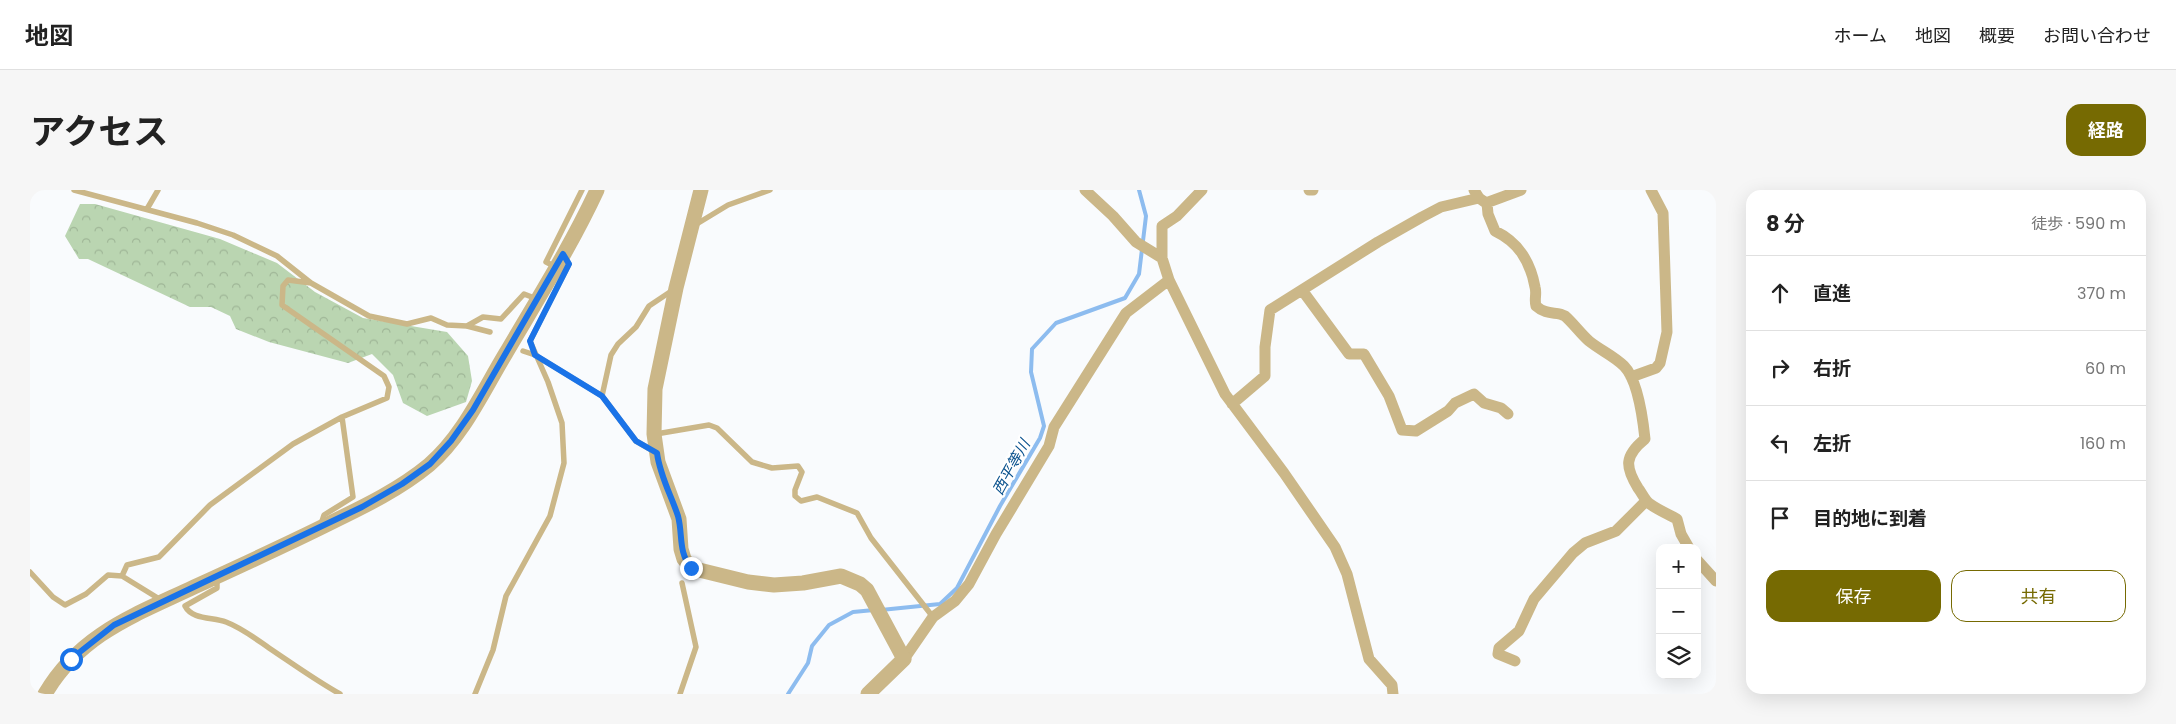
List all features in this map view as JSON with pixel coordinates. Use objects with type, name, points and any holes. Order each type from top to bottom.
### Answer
[{"type":"street","points":[[46,694],[60,673],[88,644],[114,625],[320,528],[402,484],[430,464],[451,441],[473,410],[559,261],[597,190]]},
{"type":"street","points":[[701,190],[676,288],[655,389],[654,434],[657,453],[664,482],[678,519],[684,559],[691,568],[748,582],[774,585],[804,583],[842,576],[860,584],[868,590],[904,659]]},
{"type":"street","points":[[1085,190],[1114,216],[1136,242],[1162,258]]},
{"type":"street","points":[[1202,190],[1177,216],[1162,226],[1162,258],[1169,280],[1225,394],[1284,473],[1335,547],[1350,583],[1369,660],[1392,685],[1393,694]]},
{"type":"street","points":[[1232,404],[1265,376],[1265,347],[1270,310],[1378,242],[1434,211],[1480,197],[1521,190]]},
{"type":"street","points":[[1631,377],[1656,368],[1660,363],[1667,332],[1663,213],[1651,190]]},
{"type":"street","points":[[1480,197],[1495,231],[1518,245],[1533,275],[1536,290],[1534,300],[1536,306],[1551,314],[1564,316],[1577,331],[1625,367],[1631,377],[1644,421],[1645,439],[1638,445],[1627,466],[1628,473],[1646,500],[1677,520],[1681,534],[1687,544]]},
{"type":"street","points":[[868,694],[904,659],[931,616],[955,602],[969,584],[996,534],[1049,446],[1054,427],[1126,313],[1169,280]]},
{"type":"street","points":[[1302,290],[1349,354],[1364,354],[1370,361],[1389,396],[1402,430],[1416,432],[1448,412],[1455,403],[1474,394],[1484,403],[1501,408],[1508,414]]},
{"type":"street","points":[[1514,661],[1498,654],[1499,648],[1519,631],[1534,599],[1546,582],[1585,543],[1616,531],[1646,500]]},
{"type":"street","points":[[1701,564],[1716,580]]},
{"type":"lane","points":[[74,190],[147,209],[233,235],[277,256],[311,283],[369,316],[407,324],[431,318],[448,325],[467,326],[490,332]]},
{"type":"lane","points":[[147,209],[158,190]]},
{"type":"lane","points":[[475,694],[492,650],[506,596],[550,516],[564,463],[562,423],[545,373],[530,341],[569,264],[559,261],[546,262],[582,190]]},
{"type":"lane","points":[[692,226],[728,205],[770,190]]},
{"type":"lane","points":[[122,576],[127,565],[159,558],[210,505],[293,444],[342,417],[387,398],[389,387],[384,376],[282,305],[283,286],[288,280],[311,283]]},
{"type":"lane","points":[[602,396],[611,355],[618,344],[636,327],[650,306],[676,288]]},
{"type":"lane","points":[[467,326],[483,317],[501,319],[524,294],[537,299]]},
{"type":"lane","points":[[522,351],[535,355],[602,396],[636,441],[657,453]]},
{"type":"lane","points":[[320,528],[324,514],[353,497],[342,417]]},
{"type":"lane","points":[[654,434],[709,424],[718,428],[752,462],[772,468],[798,466],[802,472],[795,490],[795,496],[801,500],[816,497],[857,513],[871,538],[931,616]]},
{"type":"lane","points":[[30,572],[53,596],[65,605],[86,594],[108,575],[122,576],[163,601]]},
{"type":"lane","points":[[217,577],[217,588],[185,606],[187,611],[194,615],[226,622],[246,632],[315,680],[340,694]]},
{"type":"lane","points":[[680,694],[696,647],[682,583]]},
{"type":"lane","points":[[684,686],[686,694]]},
{"type":"green space","points":[[80,204],[95,204],[220,239],[277,263],[315,292],[363,318],[447,332],[468,356],[472,381],[466,402],[427,416],[403,403],[393,375],[372,354],[348,363],[269,342],[236,329],[230,316],[211,307],[190,307],[88,259],[79,259],[65,236]]},
{"type":"waterway","name":"西平等川","points":[[881,610],[940,604],[957,588],[1000,506],[1040,438],[1044,426],[1031,372],[1032,349],[1056,323],[1125,298],[1139,274],[1146,216],[1139,190]]},
{"type":"waterway","name":"西平等川","points":[[788,694],[808,663],[812,646],[829,625],[853,612],[874,610]]},
{"type":"route","points":[[71,659],[114,625],[362,507],[402,484],[430,464],[451,441],[473,410],[563,254],[569,264],[530,341],[535,355],[602,396],[636,441],[657,453],[664,482],[678,519],[681,549],[684,559],[691,568]]}]
